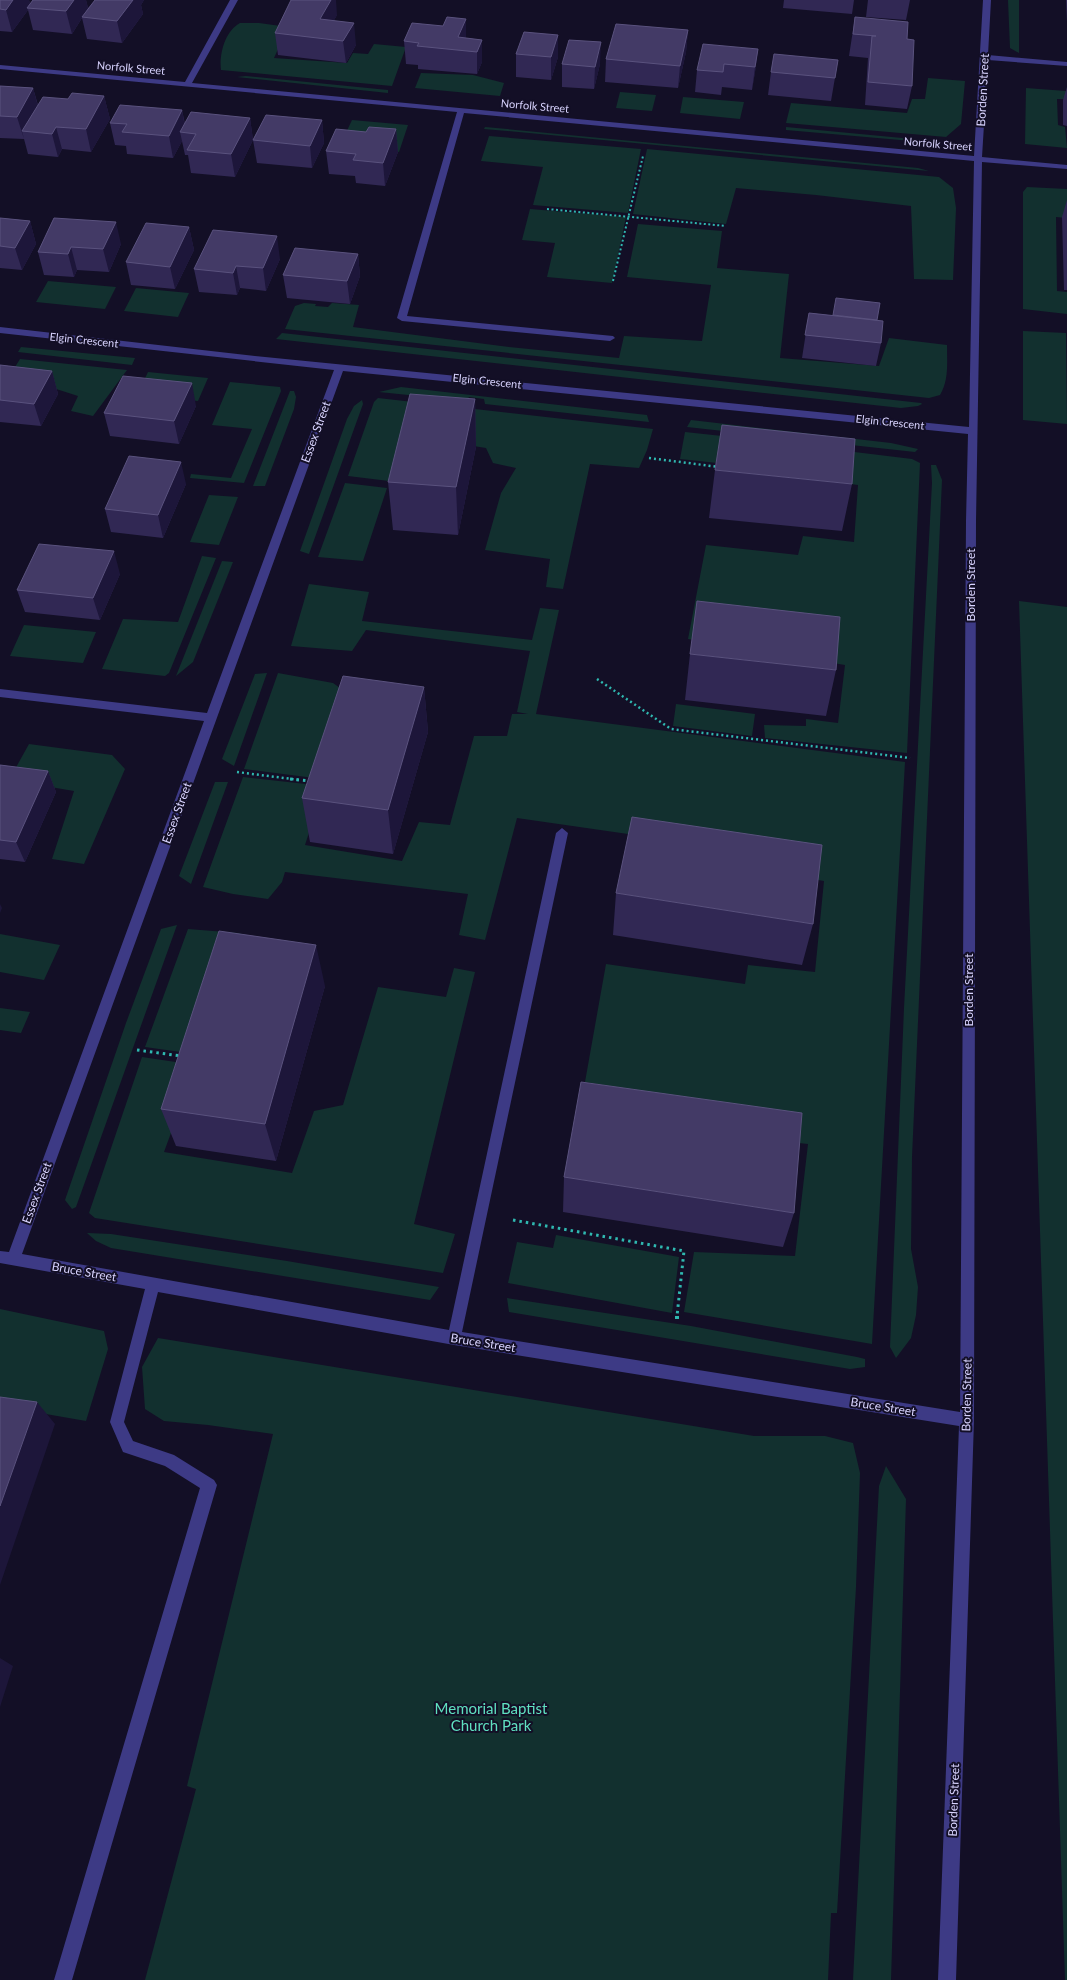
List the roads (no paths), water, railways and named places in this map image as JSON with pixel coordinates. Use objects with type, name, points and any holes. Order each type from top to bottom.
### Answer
[{"type":"street","points":[[187,85],[234,0]]},
{"type":"street","name":"Borden Street","points":[[947,1980],[967,1420],[971,530],[979,160],[987,0]]},
{"type":"street","points":[[985,57],[1067,64]]},
{"type":"street","name":"Norfolk Street","points":[[0,67],[1067,167]]},
{"type":"street","points":[[461,111],[402,318],[610,338]]},
{"type":"street","name":"Elgin Crescent","points":[[0,330],[246,358],[974,431]]},
{"type":"street","name":"Essex Street","points":[[7,1258],[211,718],[340,366]]},
{"type":"street","points":[[0,693],[211,718]]},
{"type":"street","points":[[454,1338],[562,833]]},
{"type":"street","name":"Bruce Street","points":[[7,1258],[454,1338],[967,1420]]},
{"type":"street","points":[[63,1980],[209,1485],[169,1460],[128,1446],[117,1422],[153,1285]]},
{"type":"park label","name":"Memorial Baptist Church Park","points":[[491,1718]]}]
